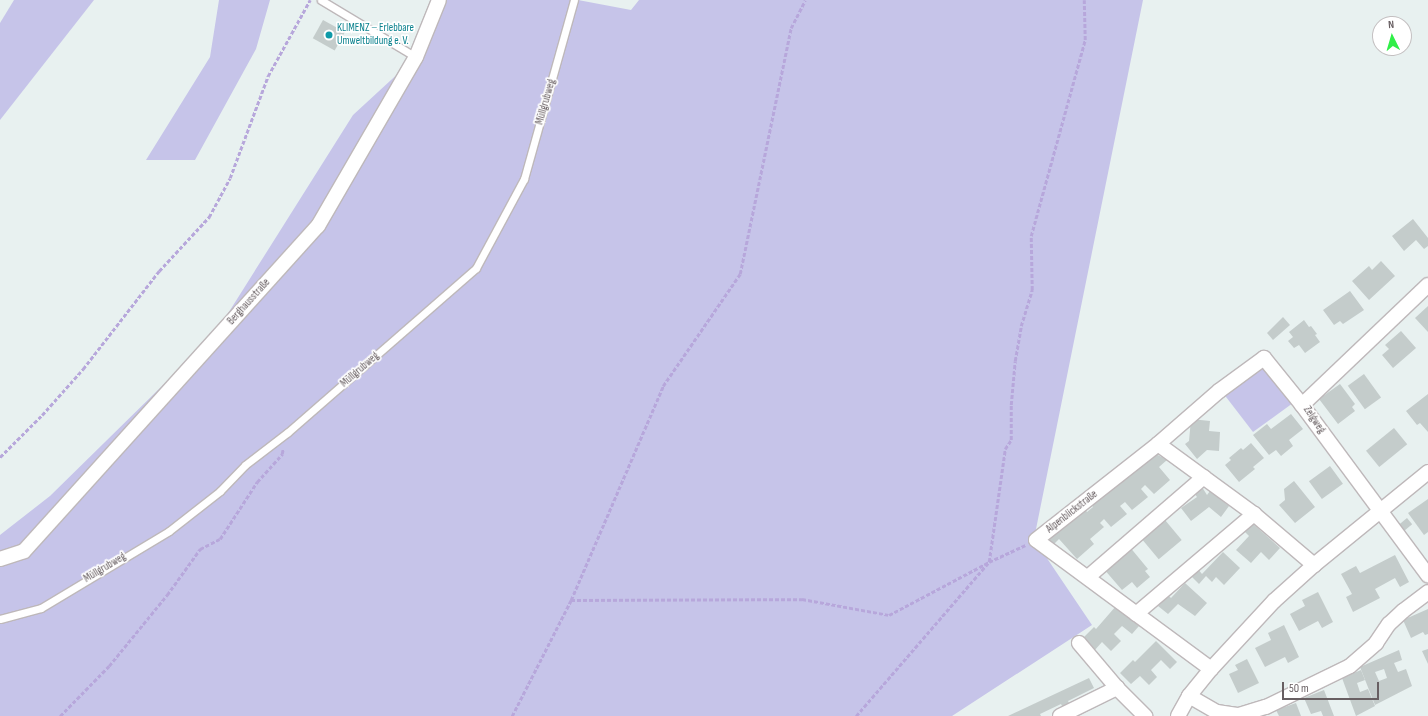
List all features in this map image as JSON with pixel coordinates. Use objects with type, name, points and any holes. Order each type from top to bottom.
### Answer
[{"type":"street","name":"Berghausstraße","points":[[0,558],[24,551],[318,226],[416,57],[439,0]]},
{"type":"street","name":"Zelgweg","points":[[1428,285],[1302,405],[1428,575]]},
{"type":"street","name":"Alpenblickstraße","points":[[1211,669],[1036,540],[1158,444],[1219,391],[1264,358],[1302,405]]},
{"type":"street","points":[[1158,444],[1254,514],[1314,565]]},
{"type":"street","points":[[1178,716],[1189,696],[1211,669],[1274,602],[1314,565],[1381,512],[1428,472]]},
{"type":"street","points":[[1088,577],[1204,477]]},
{"type":"street","points":[[1136,614],[1254,514]]},
{"type":"street","points":[[1189,696],[1217,712],[1239,715],[1266,707],[1350,666],[1376,643],[1394,620],[1428,592]]},
{"type":"street","points":[[1079,643],[1117,688],[1145,716]]},
{"type":"street","points":[[1060,716],[1117,688]]},
{"type":"lane","points":[[321,0],[416,57]]},
{"type":"lane","name":"Müllgrubweg","points":[[0,619],[41,608],[169,531],[220,491],[245,465],[288,432],[476,268],[524,180],[574,0]]},
{"type":"path","points":[[0,457],[42,415],[83,369],[159,271],[209,217],[230,178],[268,76],[310,0]]},
{"type":"path","points":[[512,716],[571,600],[663,386],[740,274],[791,28],[805,0]]},
{"type":"path","points":[[856,716],[989,562],[1005,450],[1011,440],[1011,405],[1015,361],[1021,326],[1032,290],[1031,236],[1084,40],[1084,0]]},
{"type":"path","points":[[60,716],[109,666],[167,595],[200,549],[220,539],[268,468]]},
{"type":"path","points":[[571,600],[802,599],[888,615],[989,562],[1036,540]]},
{"type":"shaded area","points":[[14,0],[94,0],[0,120],[0,23]]},
{"type":"shaded area","points":[[219,0],[270,0],[256,49],[195,160],[146,160],[210,57]]},
{"type":"shaded area","points":[[438,0],[578,0],[631,10],[639,0],[1143,0],[1034,539],[1092,625],[952,716],[0,716],[0,535],[50,496],[215,334],[353,115],[416,57]]},
{"type":"shaded area","points":[[1259,368],[1265,369],[1293,403],[1253,432],[1223,393]]},
{"type":"building","name":"KLIMENZ – Erlebbare Umweltbildung e. V.","points":[[323,20],[345,32],[335,50],[313,38]]},
{"type":"building","points":[[1413,219],[1428,238],[1428,246],[1424,249],[1416,240],[1404,251],[1392,236]]},
{"type":"building","points":[[1381,261],[1395,276],[1369,300],[1352,281],[1369,266],[1372,270]]},
{"type":"building","points":[[1350,291],[1364,310],[1343,324],[1340,321],[1334,325],[1323,310]]},
{"type":"building","points":[[1428,306],[1428,332],[1415,318]]},
{"type":"building","points":[[1283,317],[1290,325],[1273,340],[1267,333]]},
{"type":"building","points":[[1304,320],[1317,334],[1315,335],[1320,342],[1305,353],[1299,345],[1294,348],[1288,341],[1293,337],[1289,332]]},
{"type":"building","points":[[1401,331],[1416,348],[1393,368],[1382,355],[1389,349],[1385,345]]},
{"type":"building","points":[[1364,374],[1381,397],[1365,409],[1348,386]]},
{"type":"building","points":[[1340,384],[1355,404],[1352,407],[1355,411],[1338,424],[1319,399]]},
{"type":"building","points":[[1428,394],[1428,432],[1420,423],[1417,425],[1406,411]]},
{"type":"building","points":[[1291,414],[1303,429],[1289,440],[1293,446],[1281,456],[1276,450],[1269,455],[1253,435],[1267,424],[1271,429]]},
{"type":"building","points":[[1191,419],[1210,421],[1209,431],[1220,432],[1219,451],[1207,450],[1197,459],[1185,444],[1189,441]]},
{"type":"building","points":[[1394,428],[1407,444],[1379,467],[1366,451]]},
{"type":"building","points":[[1251,443],[1264,458],[1253,467],[1255,469],[1239,482],[1225,465],[1231,460],[1229,458],[1241,448],[1243,450]]},
{"type":"building","points":[[1156,454],[1167,460],[1159,467],[1170,480],[1154,494],[1145,485],[1141,489],[1148,497],[1132,510],[1125,502],[1120,506],[1127,514],[1111,527],[1104,519],[1100,523],[1104,527],[1090,539],[1094,544],[1077,559],[1059,539],[1052,546],[1047,540],[1084,508],[1087,512],[1093,507],[1090,503],[1106,490],[1108,493],[1113,489],[1111,486],[1127,473],[1129,476]]},
{"type":"building","points":[[1330,466],[1343,484],[1322,499],[1309,481]]},
{"type":"building","points":[[1294,481],[1315,507],[1295,523],[1279,505],[1285,500],[1284,489]]},
{"type":"building","points":[[1202,487],[1207,495],[1210,491],[1229,506],[1221,517],[1209,507],[1191,521],[1181,508],[1197,497],[1194,493]]},
{"type":"building","points":[[1428,499],[1428,532],[1424,535],[1408,513]]},
{"type":"building","points":[[1407,518],[1412,524],[1404,531],[1399,525]]},
{"type":"building","points":[[1165,520],[1182,540],[1159,559],[1142,539]]},
{"type":"building","points":[[1252,523],[1280,548],[1269,560],[1261,552],[1251,563],[1236,550],[1249,536],[1245,532]]},
{"type":"building","points":[[1129,546],[1148,569],[1145,571],[1150,577],[1137,588],[1132,582],[1122,590],[1103,568]]},
{"type":"building","points":[[1223,552],[1240,568],[1224,585],[1216,577],[1212,582],[1206,576],[1199,584],[1191,576],[1198,569],[1202,574]]},
{"type":"building","points":[[1395,555],[1409,582],[1400,587],[1395,578],[1375,589],[1380,598],[1353,612],[1346,597],[1352,594],[1341,574],[1356,566],[1360,573]]},
{"type":"building","points":[[1185,583],[1207,603],[1195,616],[1178,604],[1168,614],[1158,606],[1168,595],[1171,598]]},
{"type":"building","points":[[1318,592],[1333,622],[1322,628],[1318,621],[1299,631],[1290,614],[1305,606],[1302,600]]},
{"type":"building","points":[[1116,606],[1139,626],[1132,634],[1122,626],[1114,634],[1121,641],[1111,651],[1102,642],[1094,651],[1081,640],[1094,627],[1096,629]]},
{"type":"building","points":[[1428,609],[1428,634],[1425,635],[1423,632],[1411,638],[1403,620]]},
{"type":"building","points":[[1284,625],[1299,657],[1288,663],[1285,657],[1265,667],[1255,648],[1271,640],[1268,633]]},
{"type":"building","points":[[1156,641],[1177,662],[1170,669],[1161,660],[1151,670],[1157,677],[1149,685],[1140,676],[1131,684],[1120,673],[1133,660],[1135,662]]},
{"type":"building","points":[[1428,649],[1428,664],[1422,651]]},
{"type":"building","points":[[1399,650],[1402,660],[1394,663],[1398,672],[1406,669],[1412,686],[1375,705],[1360,667]],"holes":[[[1384,669],[1387,678],[1379,681],[1375,672]]]},
{"type":"building","points":[[1247,659],[1259,683],[1238,693],[1229,674],[1238,670],[1235,665]]},
{"type":"building","points":[[1361,670],[1365,680],[1357,683],[1360,692],[1368,689],[1375,706],[1356,716],[1342,678]]},
{"type":"building","points":[[1089,678],[1094,688],[1068,701],[1070,705],[1063,708],[1061,704],[1040,714],[1041,716],[1008,716]]},
{"type":"building","points":[[1324,690],[1334,716],[1323,716],[1321,711],[1311,714],[1304,698]]},
{"type":"building","points":[[1296,703],[1301,716],[1279,716],[1276,710]]},
{"type":"place","name":"KLIMENZ – Erlebbare Umweltbildung e. V.","points":[[329,35]]}]
